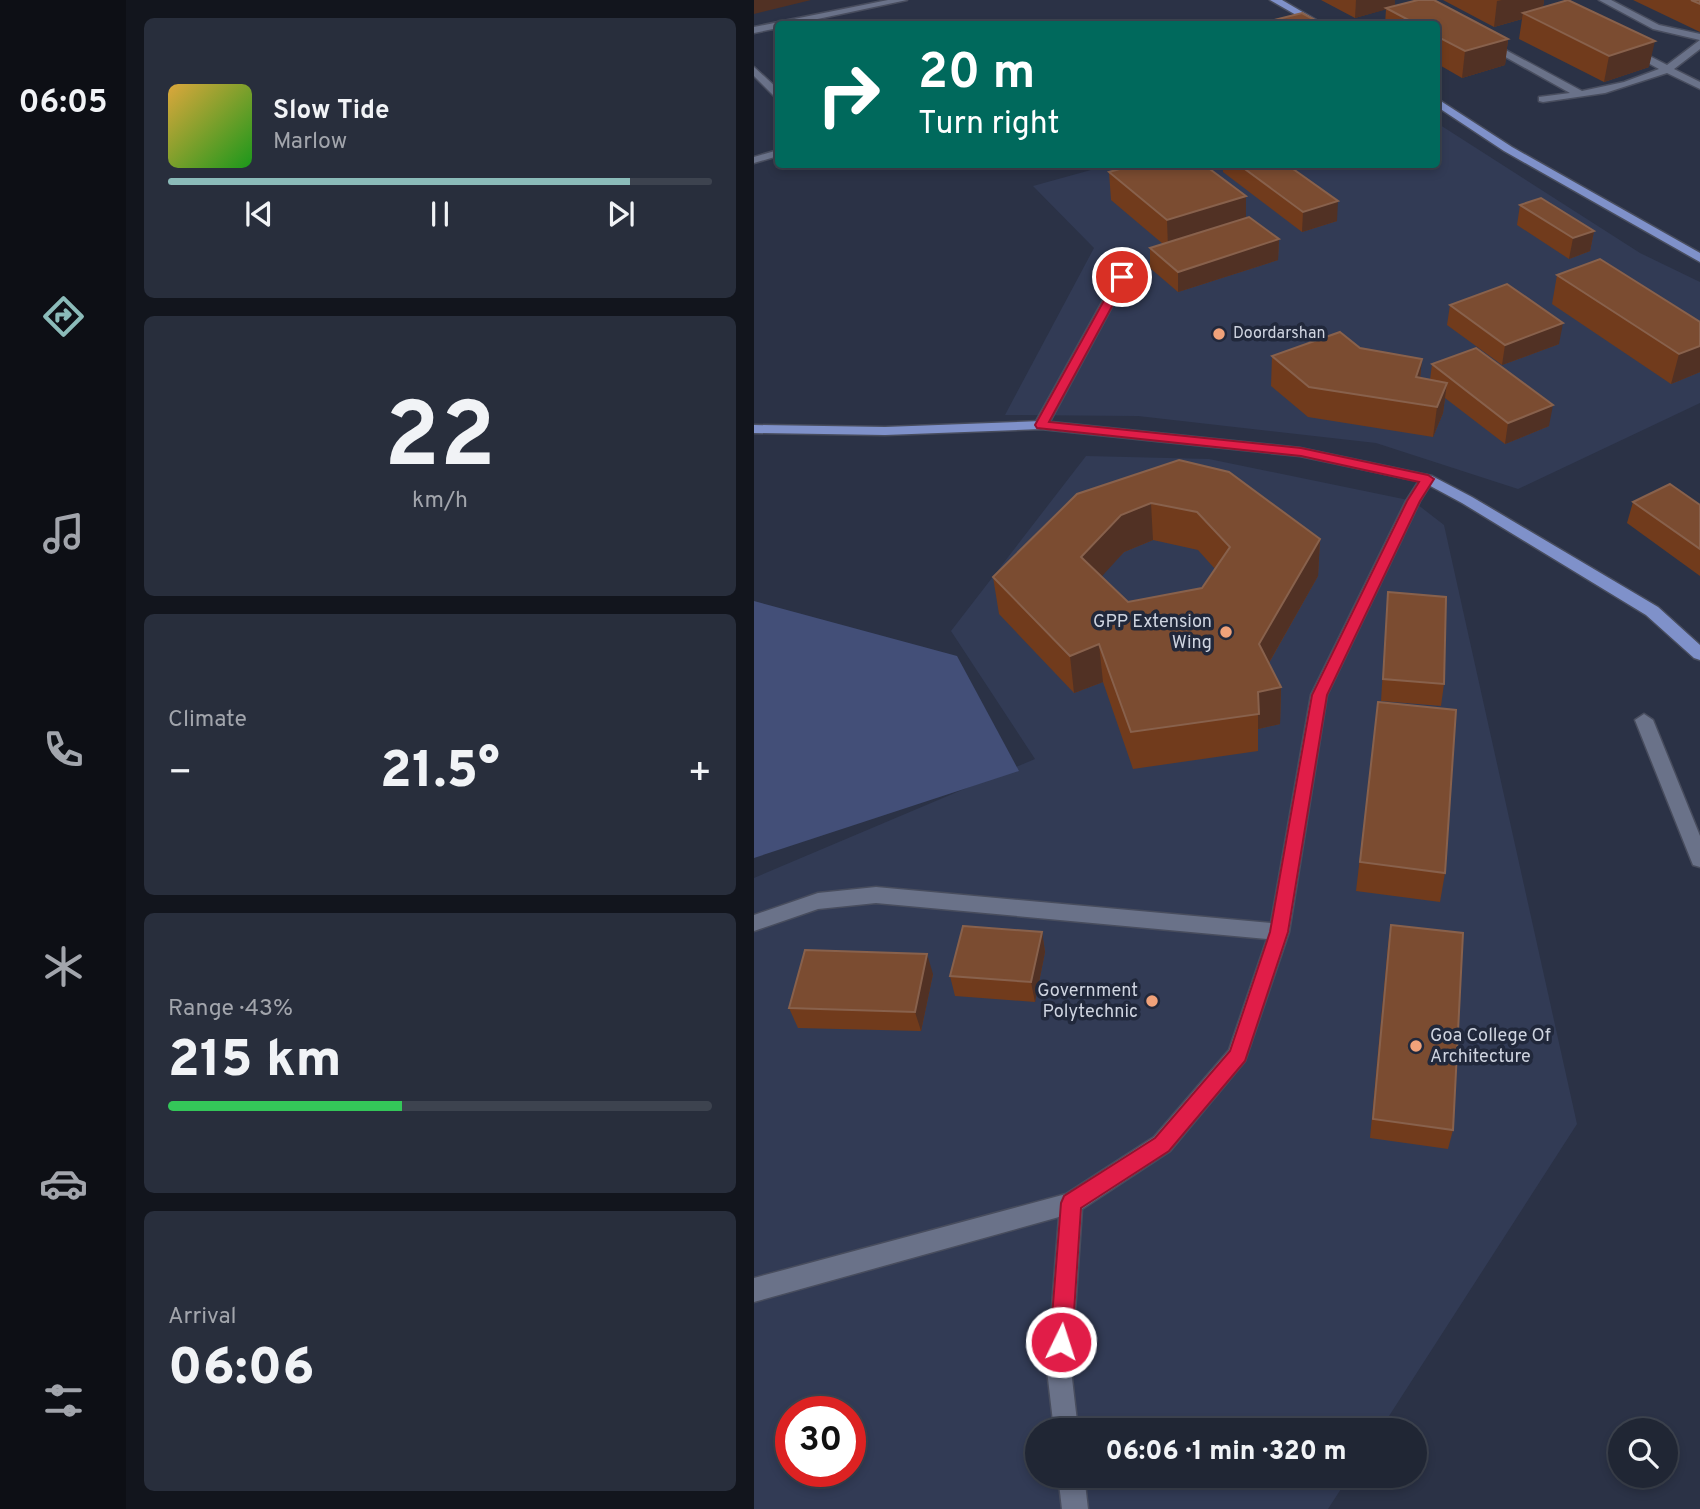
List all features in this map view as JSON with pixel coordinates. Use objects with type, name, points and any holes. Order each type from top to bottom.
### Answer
[{"type":"main road","points":[[1275,0],[1312,21]]},
{"type":"main road","points":[[1440,104],[1508,149],[1700,258]]},
{"type":"main road","points":[[754,429],[885,431],[1041,425],[1301,452],[1428,479],[1652,611],[1700,654]]},
{"type":"street","points":[[800,21],[902,0]]},
{"type":"street","points":[[1604,0],[1656,27],[1700,37]]},
{"type":"street","points":[[1292,21],[1306,18]]},
{"type":"street","points":[[754,30],[775,26]]},
{"type":"street","points":[[1479,38],[1582,95]]},
{"type":"street","points":[[1543,99],[1594,94],[1668,69],[1690,55],[1700,43]]},
{"type":"street","points":[[1622,46],[1700,86]]},
{"type":"street","points":[[754,70],[775,91]]},
{"type":"street","points":[[754,160],[775,154]]},
{"type":"street","points":[[1041,425],[1122,277]]},
{"type":"street","points":[[754,1290],[1071,1203],[1162,1144],[1238,1055],[1279,932],[1319,695],[1413,501],[1428,479]]},
{"type":"street","points":[[1644,720],[1700,860]]},
{"type":"street","points":[[754,923],[818,901],[876,895],[1279,932]]},
{"type":"street","points":[[1065,1418],[1059,1370],[1071,1203]]},
{"type":"street","points":[[1073,1488],[1075,1509]]},
{"type":"shaded area","name":"Doordarshan","points":[[1440,125],[1640,253],[1700,282],[1700,403],[1518,489],[1376,443],[1138,416],[1005,415],[1094,248],[1033,186],[1098,168],[1440,168]]},
{"type":"shaded area","name":"Government Polytechnic","points":[[1086,456],[1209,459],[1413,501],[1444,525],[1577,1124],[1388,1418],[1025,1418],[1025,1488],[1342,1488],[1328,1509],[754,1509],[754,878],[1035,759],[951,631]]},
{"type":"shaded area","points":[[754,601],[957,656],[1019,771],[754,858]]},
{"type":"building","points":[[1418,0],[1434,0],[1508,39],[1465,51],[1440,38],[1440,21],[1410,21],[1386,8]]},
{"type":"building","points":[[1568,0],[1655,41],[1609,56],[1523,13]]},
{"type":"building","points":[[1302,13],[1317,21],[1270,21]]},
{"type":"building","points":[[1123,168],[1208,168],[1246,196],[1167,220],[1109,172]]},
{"type":"building","points":[[1243,168],[1292,168],[1338,201],[1303,212]]},
{"type":"building","points":[[1541,198],[1594,231],[1573,238],[1520,205]]},
{"type":"building","points":[[1249,217],[1279,239],[1178,272],[1150,248]]},
{"type":"building","points":[[1600,259],[1700,322],[1700,346],[1679,354],[1557,275]]},
{"type":"building","points":[[1507,284],[1563,323],[1505,345],[1450,305]]},
{"type":"building","points":[[1340,332],[1360,348],[1422,359],[1416,377],[1447,383],[1437,407],[1309,387],[1272,356]]},
{"type":"building","points":[[1476,348],[1553,405],[1508,423],[1432,364]]},
{"type":"building","name":"GPP Extension Wing","points":[[1179,460],[1229,472],[1320,539],[1259,644],[1281,687],[1258,692],[1259,714],[1131,732],[1099,644],[1070,656],[993,577],[1077,494]],"holes":[[[1151,503],[1197,512],[1230,547],[1202,588],[1128,602],[1081,557],[1121,515]]]},
{"type":"building","points":[[1670,484],[1700,505],[1700,549],[1633,502]]},
{"type":"building","points":[[1388,592],[1446,597],[1444,684],[1383,679]]},
{"type":"building","points":[[1378,702],[1456,710],[1445,873],[1360,862]]},
{"type":"building","name":"Goa College Of Architecture","points":[[1391,925],[1463,933],[1453,1130],[1373,1119]]},
{"type":"building","points":[[963,926],[1042,932],[1031,982],[950,976]]},
{"type":"building","points":[[805,950],[927,954],[915,1012],[789,1008]]},
{"type":"place","name":"Doordarshan","points":[[1219,334]]},
{"type":"place","name":"GPP Extension Wing","points":[[1226,632]]},
{"type":"place","name":"Government Polytechnic","points":[[1152,1001]]},
{"type":"place","name":"Goa College Of Architecture","points":[[1416,1046]]},
{"type":"route","points":[[1061,1342],[1071,1203],[1162,1144],[1238,1055],[1279,932],[1319,695],[1413,501],[1428,479],[1301,452],[1041,425],[1122,277]]}]
